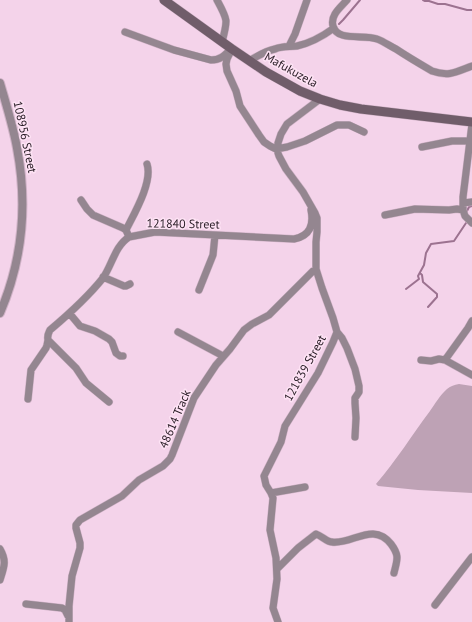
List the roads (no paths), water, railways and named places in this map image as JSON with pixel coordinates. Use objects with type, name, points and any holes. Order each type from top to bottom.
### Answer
[{"type":"main road","name":"Mafukuzela","points":[[164,0],[266,72],[300,91],[320,99],[361,109],[472,123]]},
{"type":"street","points":[[217,0],[226,19],[222,42]]},
{"type":"street","points":[[289,46],[295,34],[307,0]]},
{"type":"street","points":[[347,0],[334,15],[332,22],[334,28],[341,35],[365,36],[377,39],[432,71],[441,74],[450,74],[472,66]]},
{"type":"street","points":[[249,61],[274,49],[298,46],[314,40],[323,36],[334,28]]},
{"type":"street","points":[[124,32],[174,50],[211,60],[220,59],[232,49]]},
{"type":"street","points":[[232,49],[226,64],[240,106],[264,142],[273,148],[287,147],[337,125],[349,125],[364,132]]},
{"type":"street","name":"108956 Street","points":[[0,82],[17,146],[22,178],[23,201],[20,247],[9,288],[0,313]]},
{"type":"street","points":[[277,148],[281,134],[287,124],[320,99]]},
{"type":"street","points":[[472,123],[463,197],[465,216],[472,223]]},
{"type":"street","points":[[422,147],[452,141],[471,140]]},
{"type":"street","name":"121839 Street","points":[[277,148],[282,162],[303,192],[315,213],[318,223],[316,269],[334,318],[336,332],[333,342],[318,373],[285,426],[281,442],[264,476],[266,485],[273,498],[270,530],[276,554],[277,569],[273,608],[278,622]]},
{"type":"street","points":[[28,398],[31,370],[46,348],[50,330],[70,314],[87,297],[108,270],[123,242],[141,200],[149,176],[147,164]]},
{"type":"street","points":[[81,200],[93,215],[123,228],[127,234]]},
{"type":"street","points":[[385,215],[415,209],[457,209],[472,202]]},
{"type":"street","name":"121840 Street","points":[[127,234],[155,232],[294,239],[302,237],[309,231],[312,219],[310,204]]},
{"type":"street","points":[[199,290],[213,255],[215,235]]},
{"type":"street","name":"48614 Track","points":[[68,619],[72,576],[80,543],[76,531],[76,525],[80,520],[117,500],[139,480],[159,469],[170,459],[194,398],[222,356],[230,349],[244,330],[269,315],[316,269]]},
{"type":"street","points":[[103,277],[124,286],[130,284]]},
{"type":"street","points":[[70,314],[80,326],[95,331],[109,339],[112,342],[116,353],[123,356]]},
{"type":"street","points":[[445,360],[471,326]]},
{"type":"street","points":[[178,332],[222,356]]},
{"type":"street","points":[[336,332],[342,338],[347,348],[355,369],[359,386],[359,392],[355,398],[355,438]]},
{"type":"street","points":[[48,340],[76,368],[86,383],[109,402]]},
{"type":"street","points":[[421,360],[445,360],[472,375]]},
{"type":"street","points":[[271,493],[305,487]]},
{"type":"street","points":[[277,569],[298,548],[316,534],[331,542],[339,542],[364,535],[374,534],[388,541],[394,548],[398,557],[394,574]]},
{"type":"street","points":[[0,549],[5,563],[0,580]]},
{"type":"street","points":[[435,605],[472,558]]},
{"type":"street","points":[[26,604],[62,608],[66,612],[68,619]]},
{"type":"waterway","points":[[339,24],[360,0]]},
{"type":"waterway","points":[[423,0],[472,10]]},
{"type":"waterway","points":[[467,211],[469,207],[472,206]]},
{"type":"waterway","points":[[406,289],[419,279],[418,276],[424,265],[426,253],[431,244],[454,241],[466,223]]},
{"type":"waterway","points":[[420,273],[422,275],[423,282],[437,294],[437,297],[428,307]]}]
